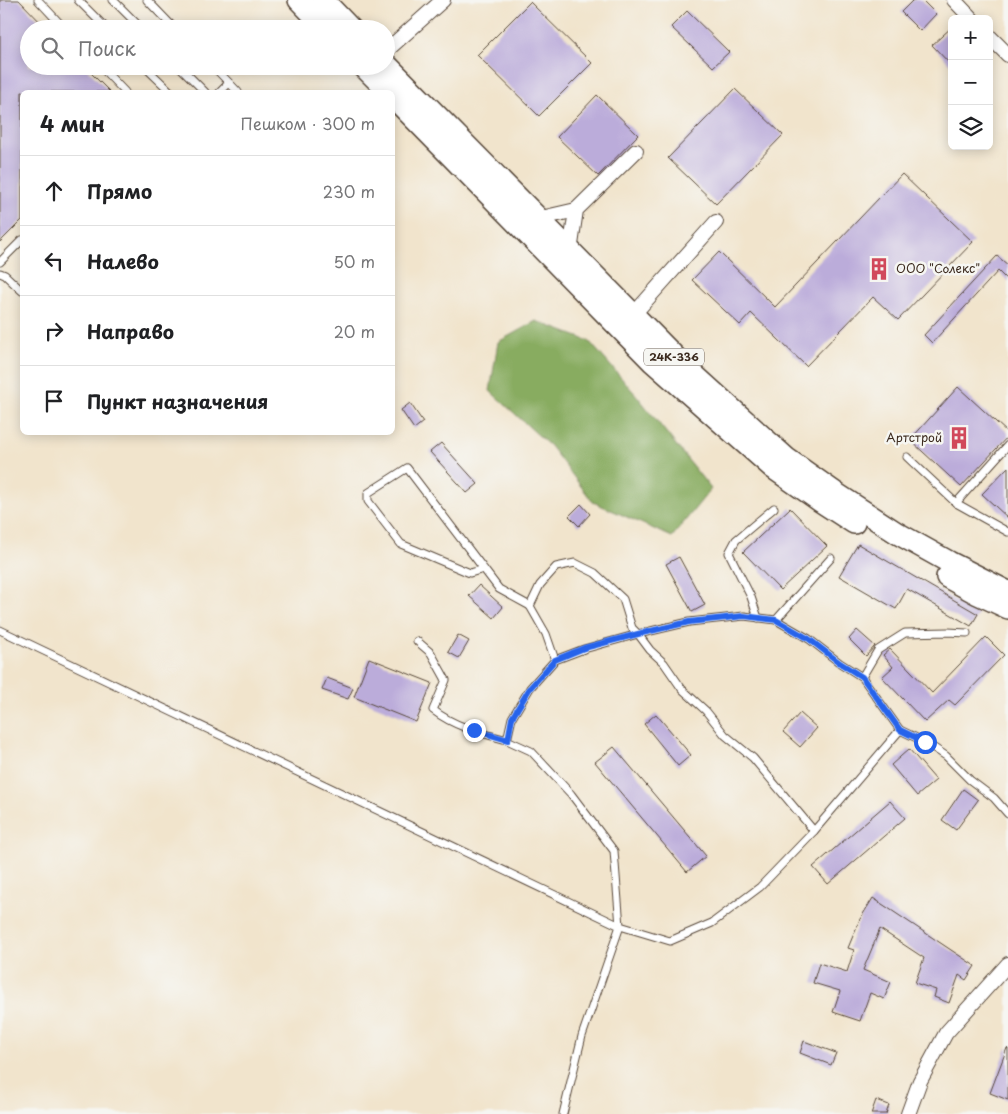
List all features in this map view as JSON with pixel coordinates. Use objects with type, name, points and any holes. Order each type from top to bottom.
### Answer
[{"type":"main road","points":[[299,0],[318,20]]},
{"type":"main road","points":[[323,0],[342,20]]},
{"type":"main road","name":"24К-336","points":[[395,73],[680,362],[786,458],[897,533],[1008,592]]},
{"type":"main road","name":"24К-336","points":[[371,75],[386,90]]},
{"type":"main road","name":"24К-336","points":[[395,100],[653,362],[773,468],[820,501],[886,543],[978,594],[1008,608]]},
{"type":"street","points":[[395,43],[443,0]]},
{"type":"street","points":[[954,0],[968,15]]},
{"type":"street","points":[[993,40],[1008,55]]},
{"type":"street","points":[[537,219],[576,210],[636,151]]},
{"type":"street","points":[[570,252],[576,210]]},
{"type":"street","points":[[633,315],[716,222]]},
{"type":"street","points":[[908,1114],[920,1081],[946,1033],[1008,964]]},
{"type":"lane","points":[[38,0],[57,20]]},
{"type":"lane","points":[[78,0],[97,20]]},
{"type":"lane","points":[[113,0],[133,20]]},
{"type":"lane","points":[[147,0],[166,20]]},
{"type":"lane","points":[[109,75],[123,90]]},
{"type":"lane","points":[[153,75],[169,90]]},
{"type":"lane","points":[[188,75],[203,90]]},
{"type":"lane","points":[[221,75],[236,90]]},
{"type":"lane","points":[[222,90],[229,83]]},
{"type":"lane","points":[[0,262],[20,242]]},
{"type":"lane","points":[[0,273],[5,275],[20,289]]},
{"type":"lane","points":[[956,503],[1008,445]]},
{"type":"lane","points":[[907,458],[956,503],[1008,532]]},
{"type":"lane","points":[[484,569],[470,573],[401,544],[368,501],[368,494],[407,468],[484,569],[499,589],[530,606],[546,634],[555,660]]},
{"type":"lane","points":[[758,618],[729,553],[736,540],[774,508]]},
{"type":"lane","points":[[776,620],[831,558]]},
{"type":"lane","points":[[530,606],[540,586],[556,567],[575,563],[595,573],[623,599],[632,628],[650,650],[664,663],[682,689],[706,711],[725,735],[753,758],[814,831]]},
{"type":"lane","points":[[508,740],[512,718],[530,688],[555,660],[584,648],[689,622],[744,616],[776,620],[809,639],[862,677],[900,730],[925,742],[946,756],[970,780],[994,798],[1008,814]]},
{"type":"lane","points":[[0,630],[620,926],[670,942],[712,922],[760,887],[814,831],[900,730]]},
{"type":"lane","points":[[862,677],[878,650],[905,633],[967,633]]},
{"type":"lane","points":[[417,642],[431,653],[446,680],[433,710],[446,719],[508,740],[531,751],[571,794],[614,851],[620,926],[582,1036],[563,1114]]},
{"type":"green space","points":[[536,321],[589,341],[638,397],[711,489],[672,537],[593,502],[550,446],[490,391],[498,342]]},
{"type":"building","points":[[0,0],[19,0],[38,20],[20,20],[20,75],[93,75],[108,90],[20,90],[20,222],[0,242]]},
{"type":"building","points":[[913,0],[922,0],[936,14],[920,31],[901,12]]},
{"type":"building","points":[[530,2],[592,63],[539,116],[477,55]]},
{"type":"building","points":[[687,11],[729,52],[713,67],[671,27]]},
{"type":"building","points":[[948,31],[948,62],[932,45]]},
{"type":"building","points":[[735,89],[783,135],[716,204],[668,158]]},
{"type":"building","points":[[597,95],[638,135],[598,176],[557,137]]},
{"type":"building","name":"ООО \"Солекс\"","points":[[902,174],[973,242],[898,320],[873,297],[806,366],[751,313],[740,325],[692,280],[719,252],[775,307]]},
{"type":"building","points":[[997,256],[1008,265],[1008,281],[998,271],[932,343],[924,335]]},
{"type":"building","name":"Артстрой","points":[[958,387],[1008,433],[1008,436],[961,487],[910,440]]},
{"type":"building","points":[[410,403],[423,422],[414,429],[401,410]]},
{"type":"building","points":[[441,443],[478,484],[467,493],[430,452]]},
{"type":"building","points":[[1008,467],[1008,518],[982,494]]},
{"type":"building","points":[[581,504],[590,514],[579,526],[569,516]]},
{"type":"building","points":[[790,508],[827,546],[780,590],[743,552]]},
{"type":"building","points":[[858,544],[978,614],[971,626],[907,589],[896,609],[839,576]]},
{"type":"building","points":[[679,557],[705,605],[692,612],[666,564]]},
{"type":"building","points":[[479,585],[503,607],[494,618],[469,596]]},
{"type":"building","points":[[857,630],[875,646],[866,656],[849,639]]},
{"type":"building","points":[[458,635],[469,641],[459,658],[448,652]]},
{"type":"building","points":[[986,637],[1004,655],[955,705],[949,700],[925,722],[882,677],[893,667],[883,655],[890,649],[932,693]]},
{"type":"building","points":[[369,658],[432,683],[416,722],[354,697]]},
{"type":"building","points":[[327,678],[353,688],[348,699],[322,690]]},
{"type":"building","points":[[800,713],[817,728],[800,747],[783,732]]},
{"type":"building","points":[[656,714],[691,755],[678,766],[644,724]]},
{"type":"building","points":[[614,747],[706,856],[687,872],[595,762]]},
{"type":"building","points":[[909,749],[936,780],[917,796],[891,765]]},
{"type":"building","points":[[963,789],[978,800],[956,830],[942,820]]},
{"type":"building","points":[[890,801],[905,818],[828,884],[813,867]]},
{"type":"building","points":[[873,898],[975,966],[966,980],[959,975],[949,1003],[934,997],[936,990],[915,983],[924,958],[880,929],[863,970],[891,982],[884,999],[870,993],[860,1021],[833,1012],[840,991],[813,983],[819,963],[847,972],[854,950],[848,948],[860,919]]},
{"type":"building","points":[[804,1041],[836,1053],[831,1065],[800,1053]]},
{"type":"building","points":[[1008,1049],[1008,1100],[990,1093]]},
{"type":"building","points":[[876,1100],[889,1105],[886,1114],[871,1114]]},
{"type":"place","name":"ООО \"Солекс\"","points":[[879,269]]},
{"type":"place","name":"Артстрой","points":[[959,438]]},
{"type":"route","points":[[474,730],[508,740],[512,718],[530,688],[555,660],[584,648],[689,622],[744,616],[776,620],[809,639],[862,677],[900,730],[925,742]]}]
